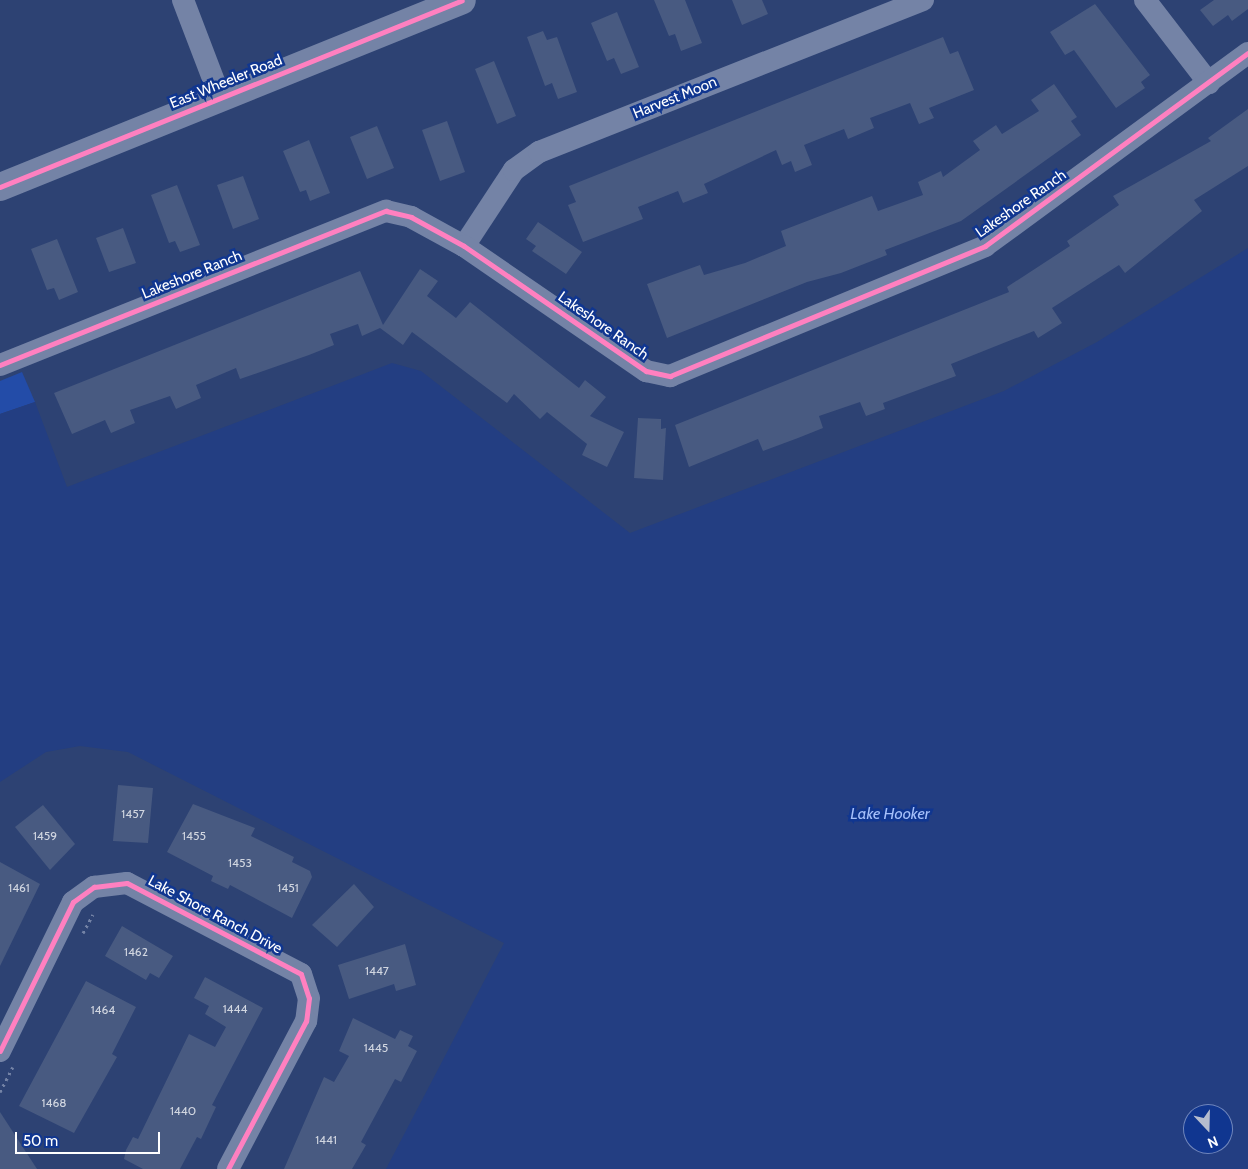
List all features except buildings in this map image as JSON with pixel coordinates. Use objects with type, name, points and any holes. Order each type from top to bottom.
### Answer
[{"type":"street","points":[[183,0],[220,97]]},
{"type":"street","name":"East Wheeler Road","points":[[0,186],[462,0]]},
{"type":"street","name":"Harvest Moon","points":[[464,246],[514,170],[539,152],[923,0]]},
{"type":"street","points":[[1145,0],[1209,83]]},
{"type":"street","name":"Lakeshore Ranch","points":[[0,366],[386,211],[411,217],[464,246],[646,371],[670,376],[986,246],[1248,53]]},
{"type":"street","name":"Lake Shore Ranch Drive","points":[[8,1057],[73,902],[94,887],[127,883],[301,974],[309,998],[306,1021],[228,1169]]},
{"type":"path","points":[[78,943],[96,909]]},
{"type":"path","points":[[0,1092],[8,1057]]},
{"type":"shaded area","points":[[22,372],[35,402],[0,414],[0,381]]},
{"type":"water","name":"Lake Hooker","points":[[1248,248],[1248,1169],[386,1169],[504,943],[128,752],[80,746],[46,752],[0,782],[0,414],[35,402],[67,487],[392,363],[421,371],[630,533],[1004,391],[1097,342]]},
{"type":"cycle path","points":[[0,187],[462,0]]},
{"type":"cycle path","points":[[0,365],[386,211],[411,217],[464,246],[646,371],[670,376],[985,246],[1248,53]]},
{"type":"cycle path","points":[[0,1051],[73,902],[94,887],[127,883],[301,974],[309,998],[306,1021],[228,1169]]}]
